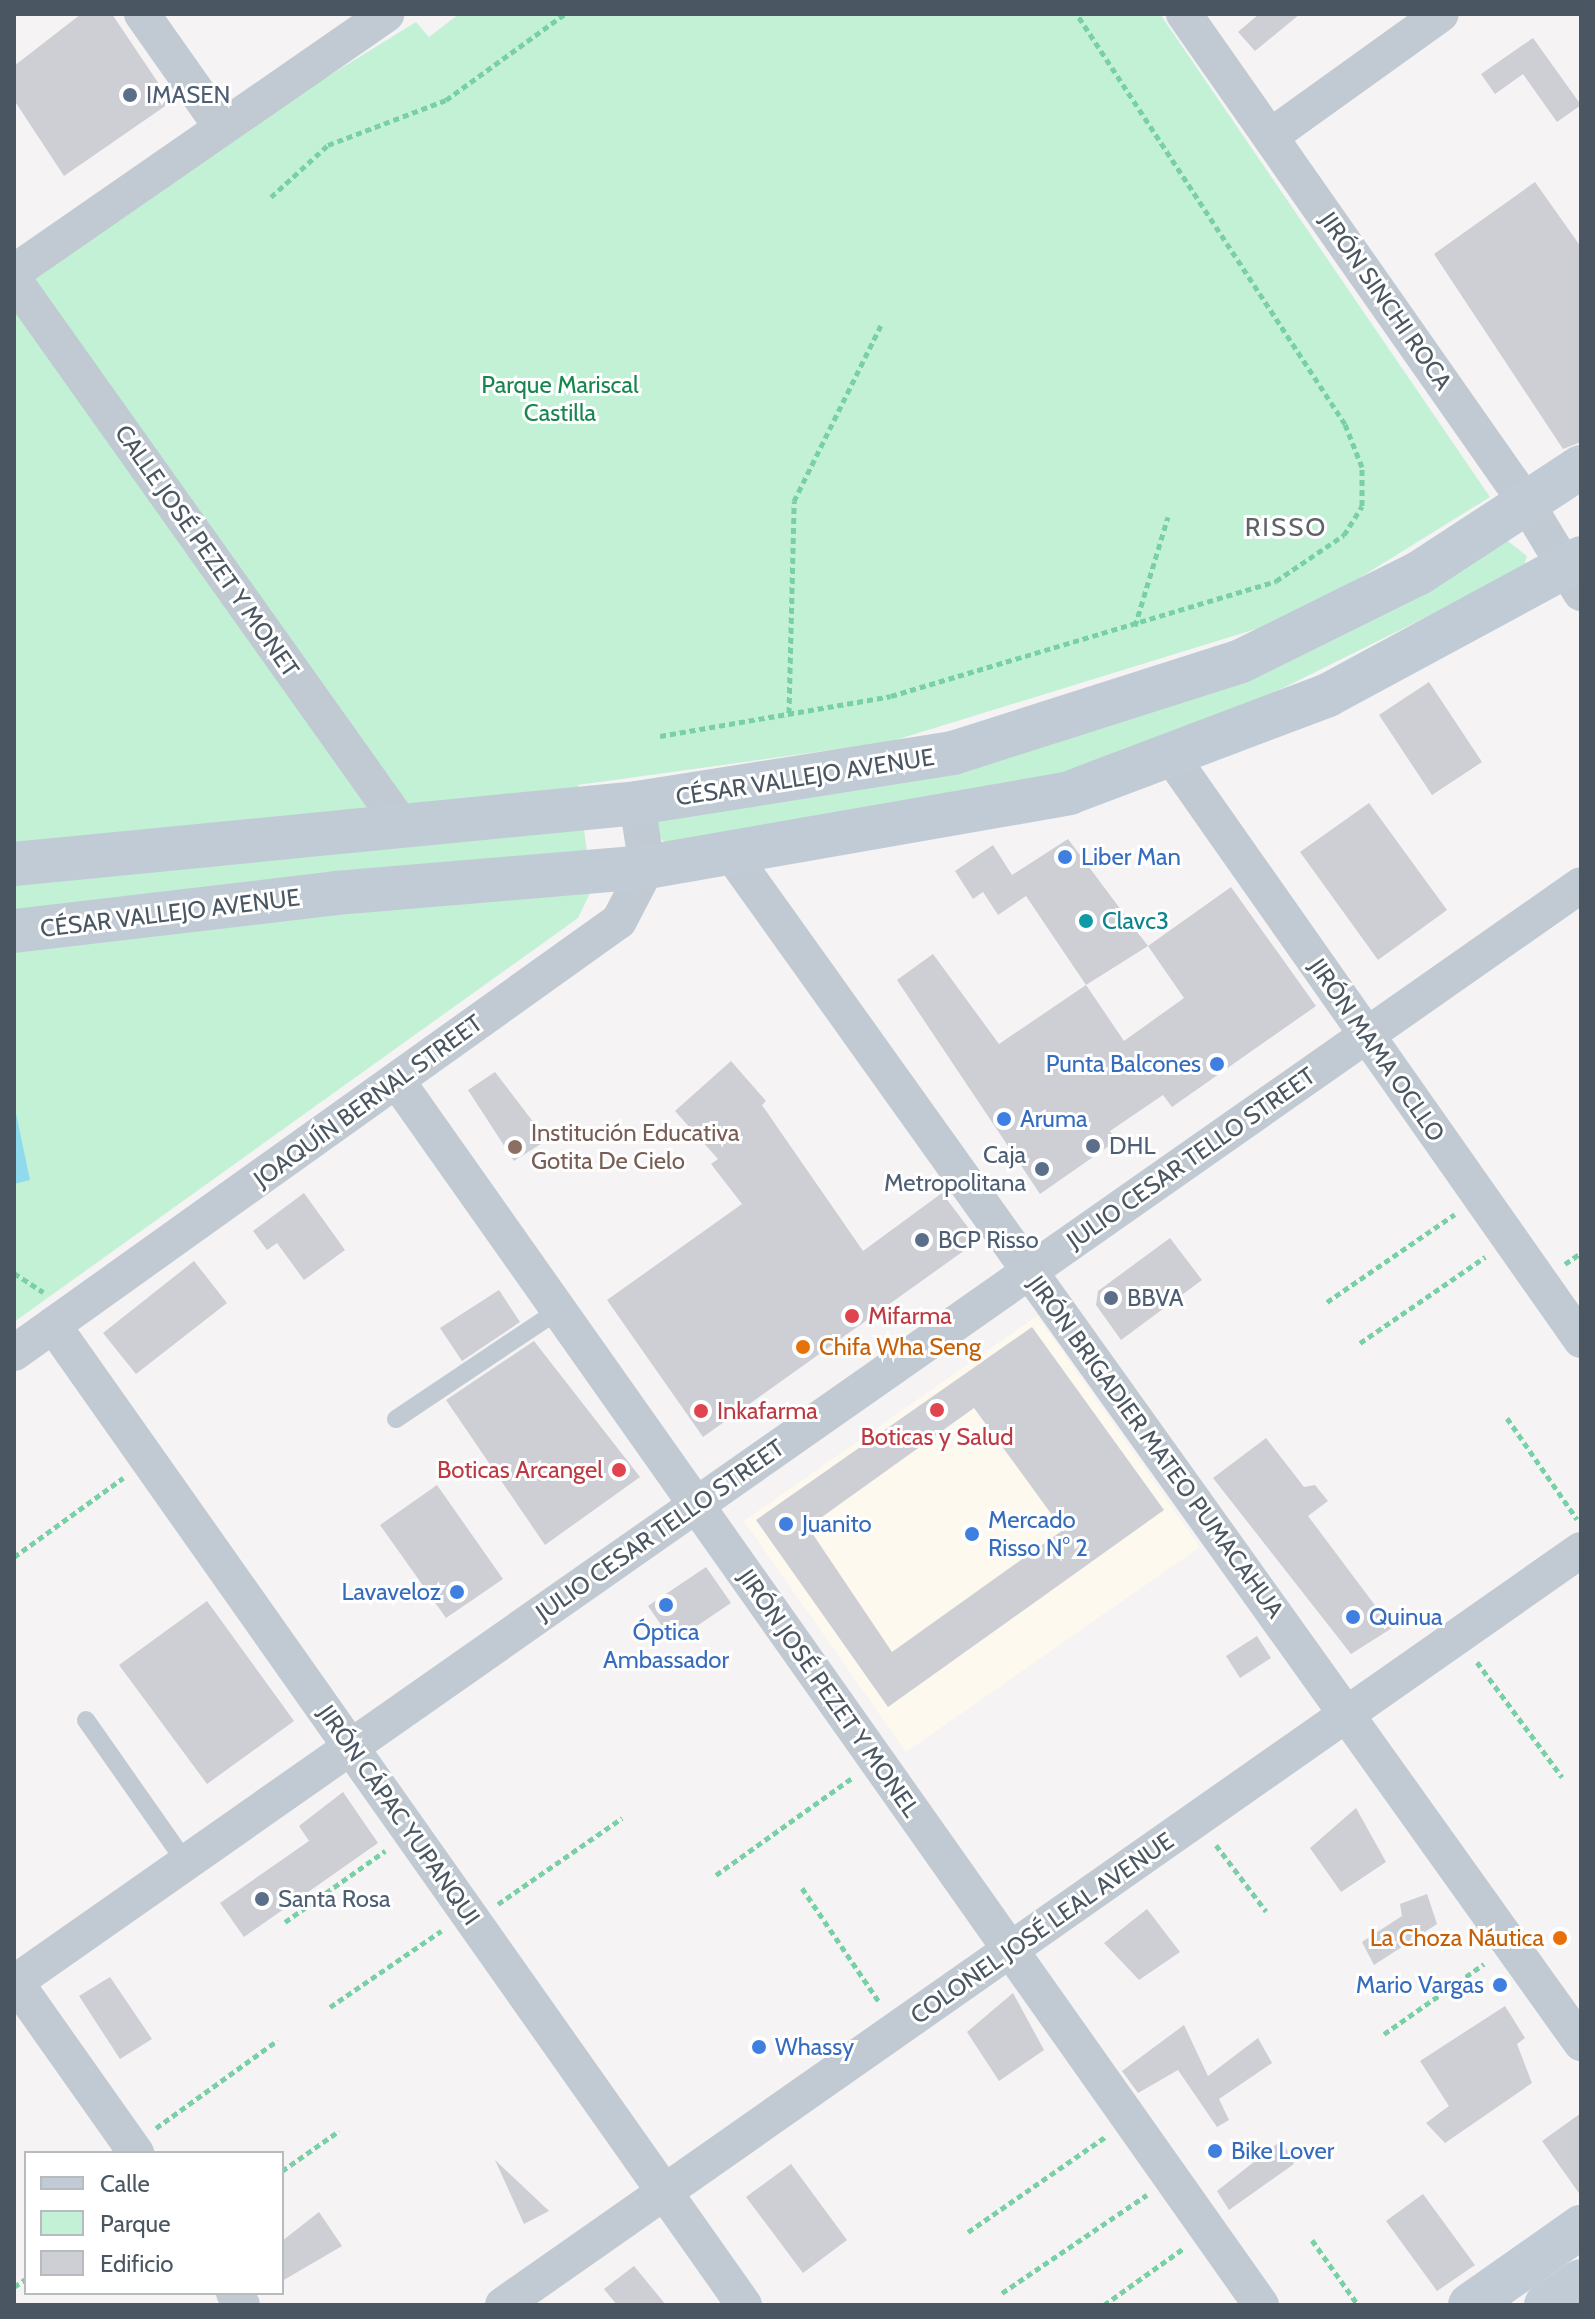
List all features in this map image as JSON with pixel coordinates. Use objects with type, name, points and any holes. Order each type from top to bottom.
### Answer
[{"type":"main road","name":"CÉSAR VALLEJO AVENUE","points":[[14,864],[400,823],[637,803],[953,753],[1141,696],[1323,622],[1527,504],[1581,467]]},
{"type":"main road","name":"CÉSAR VALLEJO AVENUE","points":[[14,931],[336,893],[647,867],[1069,793],[1173,759],[1328,695],[1575,573]]},
{"type":"main road","points":[[1470,2305],[1581,2227]]},
{"type":"main road","points":[[1546,2305],[1581,2281]]},
{"type":"street","points":[[142,14],[222,128]]},
{"type":"street","points":[[14,272],[386,14]]},
{"type":"street","name":"JIRÓN SINCHI ROCA","points":[[1184,14],[1575,573]]},
{"type":"street","points":[[1271,136],[1441,14]]},
{"type":"street","name":"CALLE JOSÉ PEZET Y MONET","points":[[14,280],[400,823]]},
{"type":"street","name":"JIRÓN MAMA OCLLO","points":[[1173,759],[1581,1340]]},
{"type":"street","points":[[637,803],[647,867]]},
{"type":"street","name":"JIRÓN BRIGADIER MATEO PUMACAHUA","points":[[730,852],[1581,2043]]},
{"type":"street","name":"JOAQUÍN BERNAL STREET","points":[[14,1353],[619,921],[647,867]]},
{"type":"street","name":"JULIO CESAR TELLO STREET","points":[[14,1982],[1581,885]]},
{"type":"street","name":"JIRÓN JOSÉ PEZET Y MONEL","points":[[397,1081],[1261,2305]]},
{"type":"street","name":"JIRÓN CÁPAC YUPANQUI","points":[[53,1325],[744,2305]]},
{"type":"street","name":"COLONEL JOSÉ LEAL AVENUE","points":[[503,2305],[1581,1550]]},
{"type":"street","points":[[14,1982],[134,2150]]},
{"type":"lane","points":[[396,1419],[559,1310]]},
{"type":"lane","points":[[86,1720],[186,1863]]},
{"type":"path","points":[[271,197],[328,145],[446,100],[565,14]]},
{"type":"path","points":[[660,736],[891,696],[1135,627],[1302,570],[1344,535],[1362,506],[1362,467],[1345,424],[1240,255],[1077,14]]},
{"type":"path","points":[[789,713],[794,501],[881,325]]},
{"type":"path","points":[[1135,627],[1168,517]]},
{"type":"path","points":[[1327,1302],[1480,1196]]},
{"type":"path","points":[[1360,1343],[1510,1240]]},
{"type":"path","points":[[1507,1418],[1581,1524]]},
{"type":"path","points":[[14,1557],[148,1459]]},
{"type":"path","points":[[1458,1636],[1562,1777]]},
{"type":"path","points":[[716,1875],[877,1761]]},
{"type":"path","points":[[330,2007],[622,1818]]},
{"type":"path","points":[[1197,1819],[1266,1911]]},
{"type":"path","points":[[285,1922],[411,1833]]},
{"type":"path","points":[[802,1888],[898,2029]]},
{"type":"path","points":[[1384,2034],[1511,1945]]},
{"type":"path","points":[[134,2150],[278,2040]]},
{"type":"path","points":[[968,2232],[1130,2120]]},
{"type":"path","points":[[284,2170],[339,2131]]},
{"type":"path","points":[[1002,2293],[1171,2178]]},
{"type":"path","points":[[1104,2305],[1208,2231]]},
{"type":"path","points":[[1312,2240],[1358,2305]]},
{"type":"shaded area","name":"Mercado Risso N° 2","points":[[1037,1316],[1200,1547],[906,1752],[744,1521]]},
{"type":"green space","name":"Parque Mariscal Castilla","points":[[459,14],[1160,14],[1490,497],[1298,616],[889,742],[578,785],[592,889],[578,918],[14,1322],[14,286],[225,140],[416,22],[429,37]]},
{"type":"green space","points":[[1504,538],[1527,556],[1523,569],[1178,740],[975,800],[664,842],[657,833],[656,820],[957,763]]},
{"type":"water","points":[[14,1104],[30,1180],[14,1184]]},
{"type":"building","points":[[81,14],[112,14],[171,102],[64,176],[14,100],[14,66]]},
{"type":"building","points":[[1259,14],[1300,14],[1255,51],[1238,32]]},
{"type":"building","points":[[1533,38],[1581,105],[1557,122],[1523,74],[1495,94],[1481,74]]},
{"type":"building","points":[[1535,182],[1581,247],[1581,442],[1563,449],[1434,254]]},
{"type":"building","points":[[1429,682],[1482,762],[1432,795],[1379,715]]},
{"type":"building","points":[[1369,803],[1447,910],[1378,960],[1300,852]]},
{"type":"building","name":"Clavc3","points":[[1068,839],[1148,946],[1086,985],[1026,896],[998,915],[983,892],[973,899],[955,871],[993,845],[1012,875]]},
{"type":"building","points":[[1231,887],[1316,1006],[1172,1107],[1163,1095],[1110,1131],[1116,1141],[1040,1194],[897,980],[933,954],[999,1044],[1086,985],[1124,1041],[1184,998],[1148,946]]},
{"type":"building","points":[[731,1061],[766,1101],[762,1105],[863,1251],[942,1193],[970,1230],[965,1250],[703,1437],[607,1300],[742,1204],[711,1164],[718,1159],[675,1111]]},
{"type":"building","points":[[495,1072],[547,1140],[514,1161],[468,1090]]},
{"type":"building","points":[[304,1193],[345,1250],[304,1280],[277,1243],[267,1250],[253,1231]]},
{"type":"building","points":[[1170,1238],[1202,1280],[1121,1340],[1096,1305],[1098,1291]]},
{"type":"building","points":[[194,1261],[227,1303],[136,1374],[103,1333]]},
{"type":"building","points":[[499,1290],[520,1322],[462,1361],[440,1328]]},
{"type":"building","points":[[1032,1327],[1164,1510],[888,1707],[756,1520]],"holes":[[[974,1408],[1063,1530],[892,1652],[808,1527]]]},
{"type":"building","points":[[534,1341],[640,1477],[545,1545],[446,1400]]},
{"type":"building","points":[[1266,1438],[1304,1487],[1315,1485],[1328,1501],[1308,1516],[1392,1628],[1351,1654],[1213,1478]]},
{"type":"building","points":[[437,1485],[503,1579],[446,1618],[380,1525]]},
{"type":"building","points":[[706,1567],[731,1603],[673,1642],[648,1606]]},
{"type":"building","points":[[207,1601],[294,1721],[207,1784],[119,1665]]},
{"type":"building","points":[[1257,1636],[1271,1658],[1240,1678],[1226,1656]]},
{"type":"building","points":[[343,1792],[378,1843],[244,1937],[220,1903],[309,1841],[299,1826]]},
{"type":"building","points":[[1356,1808],[1386,1862],[1341,1892],[1310,1848]]},
{"type":"building","points":[[1427,1894],[1437,1924],[1374,1965],[1362,1942],[1402,1916],[1400,1904]]},
{"type":"building","points":[[1147,1909],[1180,1952],[1139,1980],[1104,1943]]},
{"type":"building","points":[[110,1977],[152,2039],[120,2059],[79,1996]]},
{"type":"building","points":[[1013,1993],[1044,2050],[999,2081],[967,2032]]},
{"type":"building","points":[[1505,2006],[1525,2038],[1517,2044],[1532,2083],[1445,2143],[1426,2123],[1449,2106],[1420,2061]]},
{"type":"building","points":[[1184,2025],[1208,2076],[1258,2038],[1272,2063],[1219,2099],[1229,2120],[1217,2127],[1178,2070],[1138,2093],[1122,2071]]},
{"type":"building","points":[[1581,2113],[1581,2196],[1542,2141]]},
{"type":"building","points":[[1282,2140],[1294,2164],[1229,2210],[1217,2191]]},
{"type":"building","points":[[495,2160],[549,2211],[524,2224]]},
{"type":"building","points":[[791,2164],[847,2240],[803,2273],[746,2197]]},
{"type":"building","points":[[1423,2194],[1475,2265],[1437,2291],[1386,2221]]},
{"type":"building","points":[[319,2212],[342,2246],[284,2280],[284,2239]]},
{"type":"building","points":[[634,2266],[666,2305],[617,2305],[604,2289]]},
{"type":"place","name":"IMASEN","points":[[130,95]]},
{"type":"place","name":"Liber Man","points":[[1065,857]]},
{"type":"place","name":"Clavc3","points":[[1086,921]]},
{"type":"place","name":"Punta Balcones","points":[[1217,1064]]},
{"type":"place","name":"Aruma","points":[[1004,1119]]},
{"type":"place","name":"DHL","points":[[1093,1146]]},
{"type":"place","name":"Institución Educativa Gotita De Cielo","points":[[515,1147]]},
{"type":"place","name":"Caja Metropolitana","points":[[1042,1169]]},
{"type":"place","name":"BCP Risso","points":[[922,1240]]},
{"type":"place","name":"BBVA","points":[[1111,1298]]},
{"type":"place","name":"Mifarma","points":[[852,1316]]},
{"type":"place","name":"Chifa Wha Seng","points":[[803,1347]]},
{"type":"place","name":"Boticas y Salud","points":[[937,1410]]},
{"type":"place","name":"Inkafarma","points":[[701,1411]]},
{"type":"place","name":"Boticas Arcangel","points":[[619,1470]]},
{"type":"place","name":"Juanito","points":[[786,1524]]},
{"type":"place","name":"Mercado Risso N° 2","points":[[972,1534]]},
{"type":"place","name":"Lavaveloz","points":[[457,1592]]},
{"type":"place","name":"Óptica Ambassador","points":[[666,1605]]},
{"type":"place","name":"Quinua","points":[[1353,1617]]},
{"type":"place","name":"Santa Rosa","points":[[262,1899]]},
{"type":"place","name":"La Choza Náutica","points":[[1560,1938]]},
{"type":"place","name":"Mario Vargas","points":[[1500,1985]]},
{"type":"place","name":"Whassy","points":[[759,2047]]},
{"type":"place","name":"Bike Lover","points":[[1215,2151]]},
{"type":"district","name":"RISSO","points":[[1286,528]]}]
